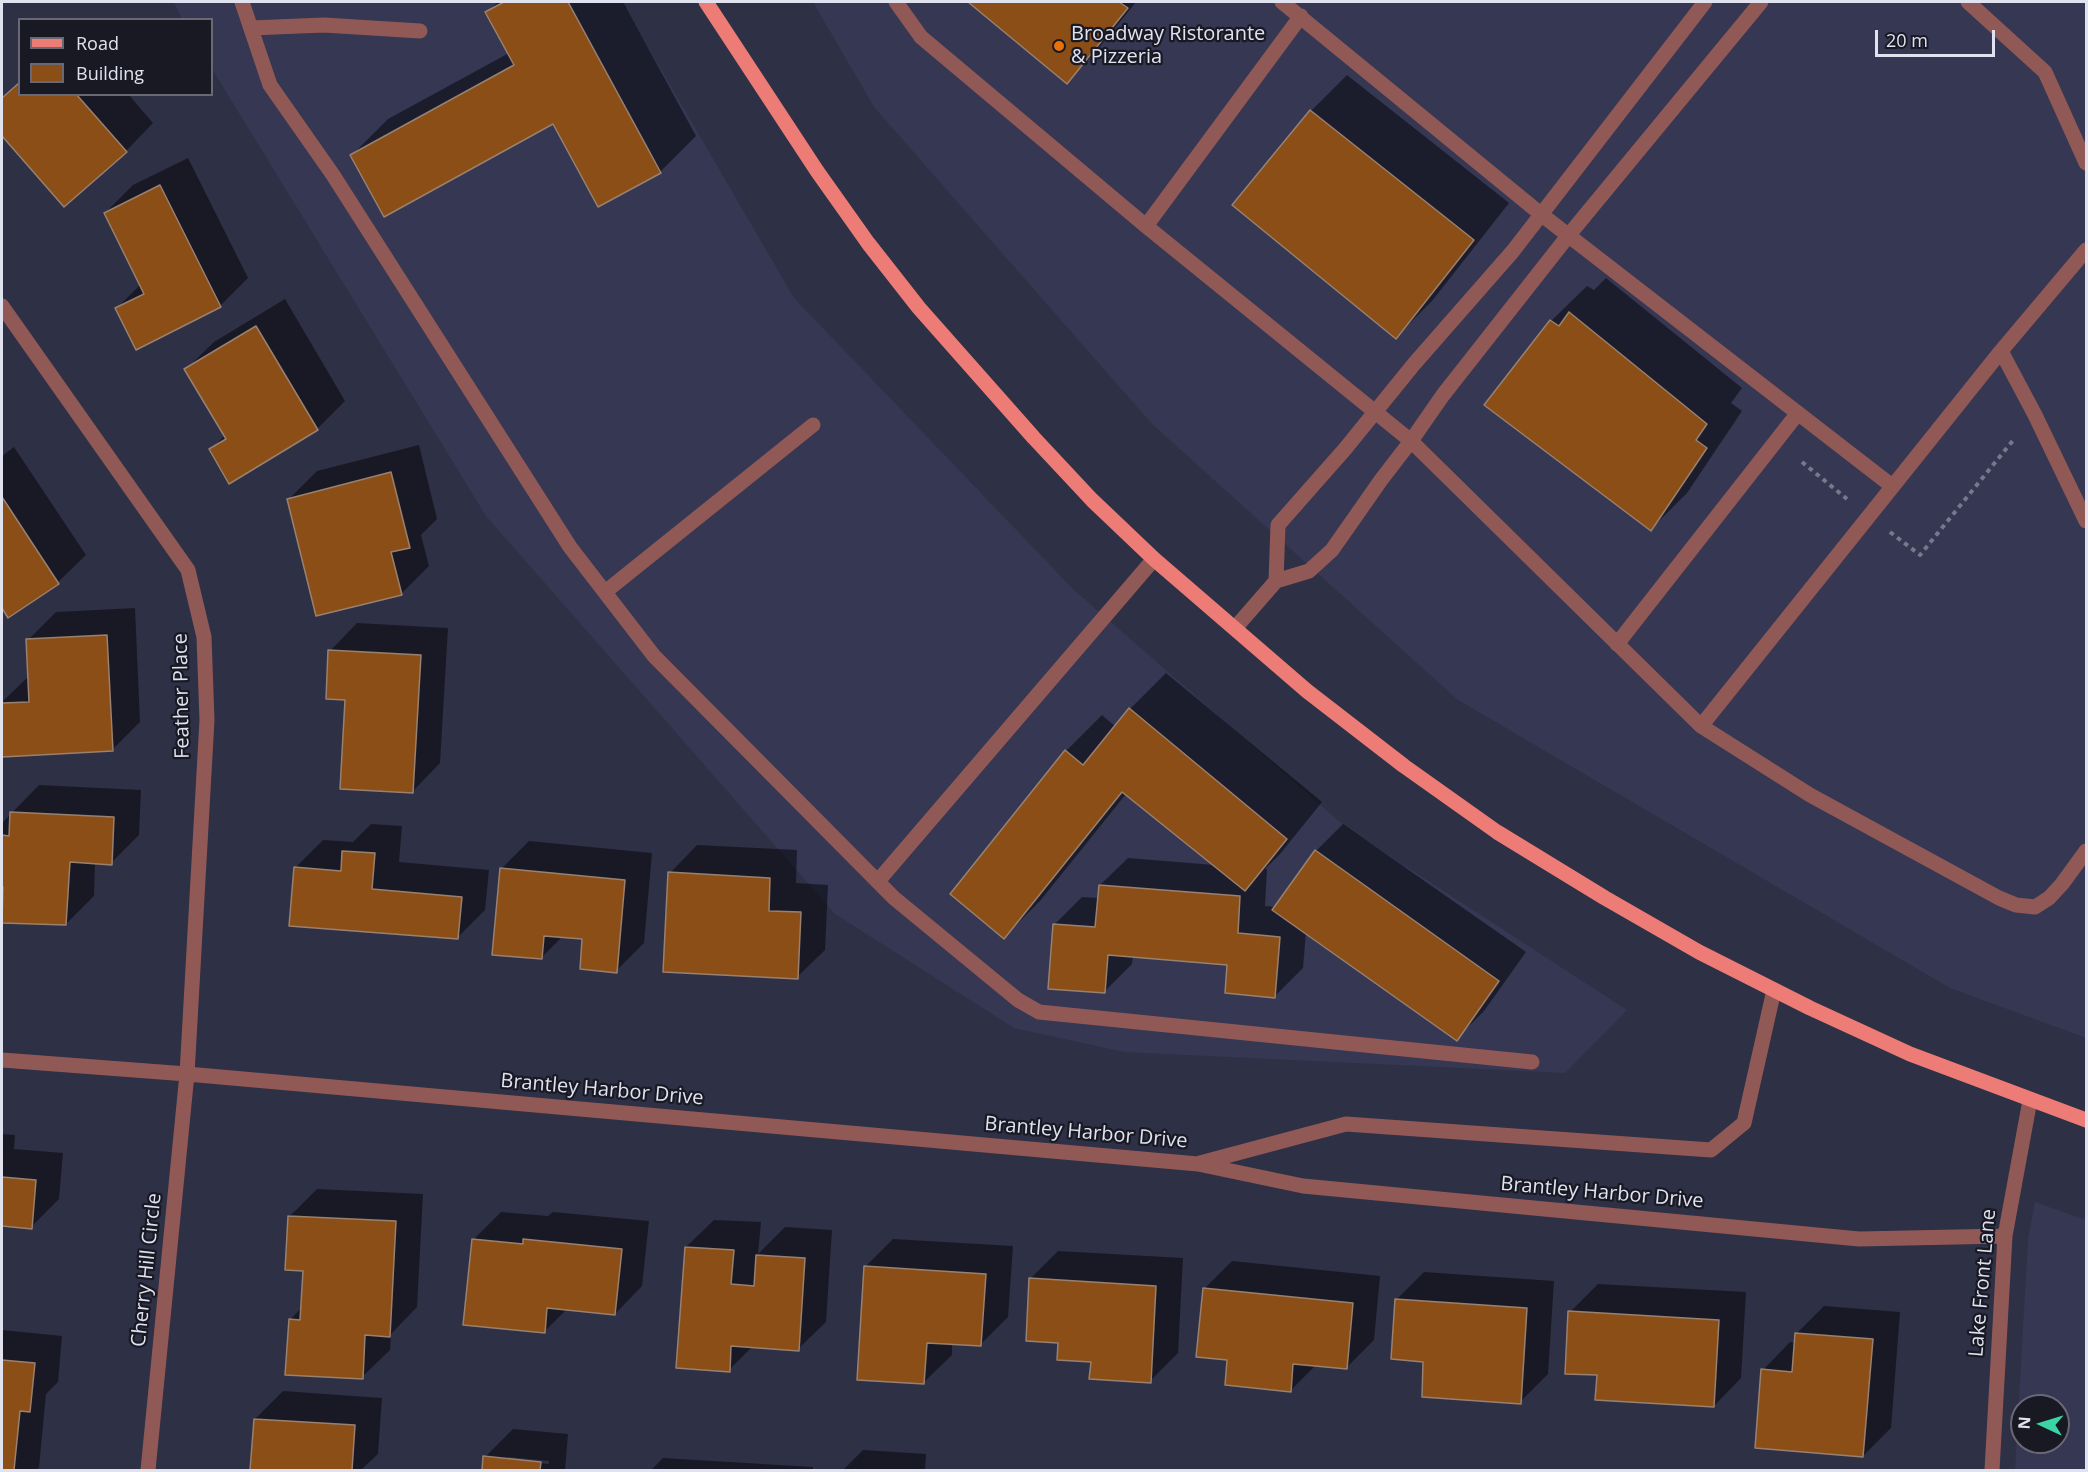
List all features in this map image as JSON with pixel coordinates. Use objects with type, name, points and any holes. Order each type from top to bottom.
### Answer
[{"type":"main road","points":[[705,2],[817,171],[868,243],[919,308],[1085,492],[1154,559],[1236,627],[1307,691],[1404,766],[1497,832],[1699,952],[1910,1054],[2086,1120]]},
{"type":"street","points":[[242,2],[270,85],[333,175],[570,547],[654,656],[894,898],[1018,1000],[1039,1012],[1532,1062]]},
{"type":"street","points":[[896,2],[921,37],[1146,226],[1412,441],[1701,726],[1810,795],[2016,905],[2035,907],[2049,898],[2086,851]]},
{"type":"street","points":[[1282,2],[1542,215],[1893,486]]},
{"type":"street","points":[[1276,581],[1278,525],[1345,449],[1413,364],[1513,251],[1705,2]]},
{"type":"street","points":[[1236,627],[1276,581],[1309,571],[1332,550],[1381,480],[1412,441],[1443,394],[1761,2]]},
{"type":"street","points":[[1968,2],[2045,72],[2086,164]]},
{"type":"street","points":[[1146,226],[1301,16]]},
{"type":"street","points":[[251,28],[324,25],[420,31]]},
{"type":"street","points":[[1701,726],[2001,351],[2086,250]]},
{"type":"street","name":"Feather Place","points":[[2,306],[188,570],[204,637],[207,720],[187,1074]]},
{"type":"street","points":[[2001,351],[2086,521]]},
{"type":"street","points":[[1617,644],[1798,413]]},
{"type":"street","points":[[605,592],[813,425]]},
{"type":"street","points":[[878,881],[1154,559]]},
{"type":"street","name":"Brantley Harbor Drive","points":[[1198,1164],[1346,1124],[1711,1150],[1744,1123],[1774,990]]},
{"type":"street","name":"Brantley Harbor Drive","points":[[2,1060],[187,1074],[1198,1164],[1303,1186],[1847,1238],[2005,1236]]},
{"type":"street","name":"Cherry Hill Circle","points":[[148,1470],[187,1074]]},
{"type":"street","name":"Lake Front Lane","points":[[1992,1470],[2005,1236],[2030,1100]]},
{"type":"path","points":[[1886,529],[1920,555],[2019,433]]},
{"type":"path","points":[[1802,462],[1848,499]]},
{"type":"shaded area","points":[[174,2],[622,2],[794,298],[1073,589],[1347,828],[1627,1010],[1565,1073],[1124,1052],[1014,1028],[835,914],[486,516],[213,71],[213,18],[182,18]]},
{"type":"shaded area","points":[[813,2],[2086,2],[2086,1038],[1950,988],[1458,700],[1152,424],[874,107]]},
{"type":"shaded area","points":[[2035,1202],[2086,1220],[2086,1470],[2015,1470],[2016,1454],[2070,1454],[2070,1394],[2019,1394],[2028,1239]]},
{"type":"building","points":[[504,2],[568,2],[661,173],[598,207],[553,124],[384,217],[350,155],[514,65],[485,12]]},
{"type":"building","name":"Broadway Ristorante & Pizzeria","points":[[968,2],[1119,2],[1128,8],[1067,84]]},
{"type":"building","points":[[18,84],[18,96],[78,96],[127,152],[64,207],[2,136],[2,98]]},
{"type":"building","points":[[1310,110],[1474,240],[1396,339],[1232,205]]},
{"type":"building","points":[[160,185],[221,307],[136,350],[115,308],[144,294],[104,213]]},
{"type":"building","points":[[1569,312],[1707,424],[1696,440],[1707,448],[1651,531],[1484,405],[1550,320],[1559,326]]},
{"type":"building","points":[[256,326],[318,430],[229,484],[209,449],[226,439],[184,369]]},
{"type":"building","points":[[391,472],[410,548],[391,552],[402,595],[316,616],[287,499]]},
{"type":"building","points":[[2,497],[59,584],[8,618],[2,608]]},
{"type":"building","points":[[107,635],[113,751],[2,757],[2,703],[29,702],[26,639]]},
{"type":"building","points":[[328,650],[421,655],[413,793],[340,789],[345,700],[326,699]]},
{"type":"building","points":[[1129,708],[1287,839],[1245,891],[1122,792],[1004,939],[950,894],[1065,750],[1083,765]]},
{"type":"building","points":[[10,812],[114,817],[112,865],[70,862],[66,925],[2,923],[2,835],[9,836]]},
{"type":"building","points":[[1315,850],[1499,981],[1457,1041],[1272,910]]},
{"type":"building","points":[[342,851],[375,853],[372,889],[462,897],[458,939],[289,926],[294,867],[341,871]]},
{"type":"building","points":[[500,868],[625,880],[617,973],[580,969],[582,939],[544,936],[542,959],[492,955]]},
{"type":"building","points":[[668,872],[770,878],[769,911],[801,912],[798,979],[663,972]]},
{"type":"building","points":[[1099,885],[1240,896],[1238,933],[1280,937],[1275,998],[1225,993],[1227,965],[1108,955],[1105,993],[1048,989],[1053,924],[1095,927]]},
{"type":"building","points":[[2,1177],[36,1180],[32,1229],[2,1226]]},
{"type":"building","points":[[288,1216],[396,1221],[390,1337],[365,1335],[363,1379],[285,1375],[289,1319],[300,1320],[303,1271],[285,1270]]},
{"type":"building","points":[[472,1239],[523,1244],[523,1239],[622,1249],[615,1315],[547,1308],[545,1333],[463,1325]]},
{"type":"building","points":[[685,1247],[734,1250],[731,1284],[754,1286],[756,1255],[805,1258],[799,1351],[731,1346],[730,1372],[676,1368]]},
{"type":"building","points":[[864,1266],[986,1274],[981,1346],[927,1343],[924,1384],[857,1380]]},
{"type":"building","points":[[1029,1278],[1156,1286],[1151,1383],[1089,1379],[1091,1362],[1057,1360],[1058,1343],[1026,1341]]},
{"type":"building","points":[[1203,1288],[1353,1303],[1347,1369],[1293,1364],[1291,1392],[1225,1385],[1227,1360],[1196,1357]]},
{"type":"building","points":[[1395,1299],[1527,1308],[1521,1404],[1422,1397],[1423,1362],[1391,1359]]},
{"type":"building","points":[[1568,1311],[1719,1320],[1714,1407],[1595,1400],[1597,1375],[1565,1374]]},
{"type":"building","points":[[1795,1333],[1873,1339],[1863,1457],[1755,1448],[1761,1369],[1792,1372]]},
{"type":"building","points":[[2,1360],[35,1363],[30,1412],[20,1411],[14,1470],[2,1470]]},
{"type":"building","points":[[254,1419],[355,1425],[352,1470],[250,1470]]},
{"type":"building","points":[[483,1456],[541,1462],[540,1470],[482,1470]]},
{"type":"place","name":"Broadway Ristorante & Pizzeria","points":[[1059,46]]}]
